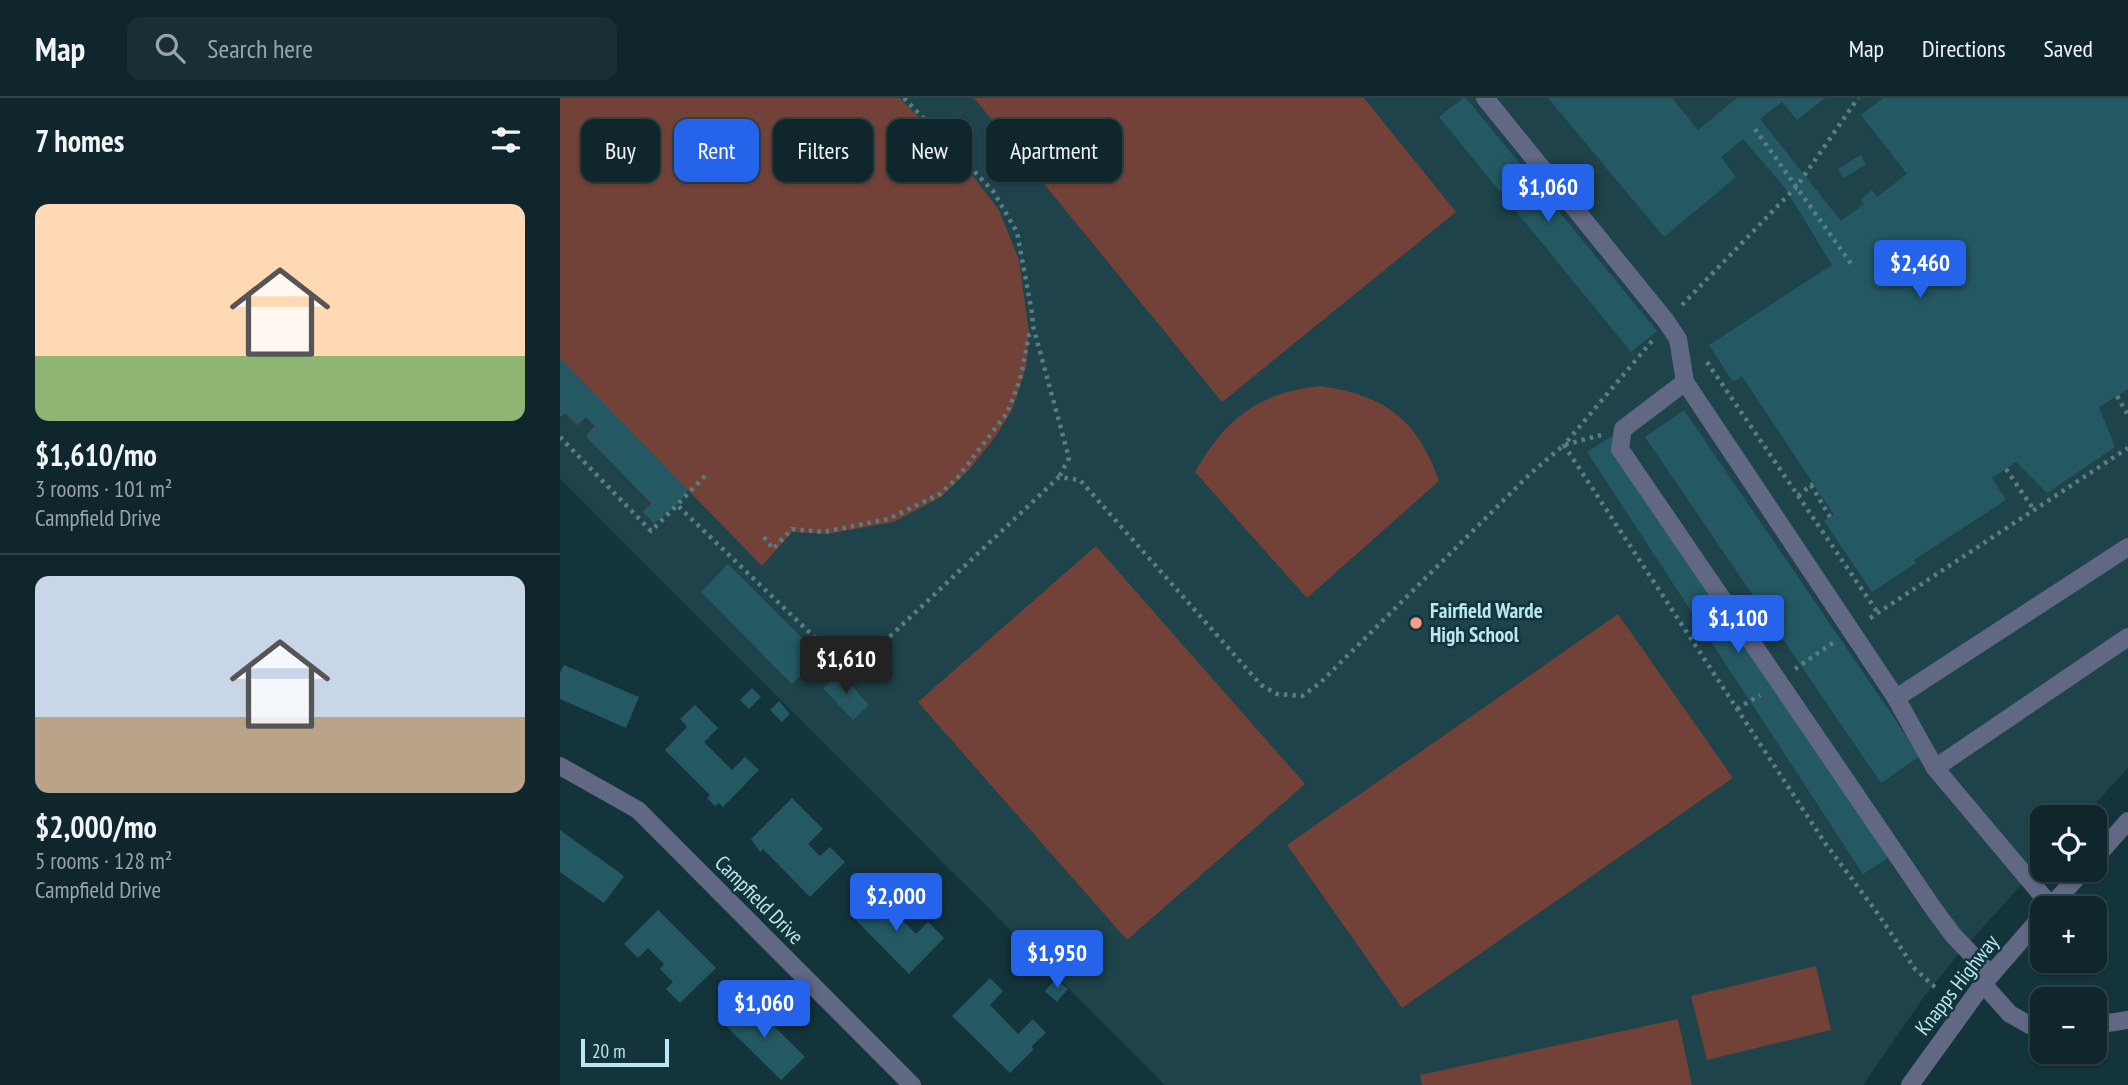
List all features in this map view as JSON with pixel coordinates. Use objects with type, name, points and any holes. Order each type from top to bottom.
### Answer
[{"type":"street","points":[[1485,98],[1678,338],[1685,382],[1896,698],[1935,768],[2036,896]]},
{"type":"street","points":[[1685,382],[1623,429],[1620,449],[1933,908],[2010,1014],[2030,1025]]},
{"type":"street","points":[[1896,698],[2128,547]]},
{"type":"street","points":[[1935,768],[2128,637]]},
{"type":"street","name":"Campfield Drive","points":[[560,766],[638,810],[912,1085]]},
{"type":"street","points":[[2107,845],[2128,821]]},
{"type":"street","name":"Knapps Highway","points":[[2060,896],[2073,882]]},
{"type":"street","name":"Knapps Highway","points":[[1910,1085],[1987,979],[2030,930]]},
{"type":"street","points":[[2107,1024],[2128,1020]]},
{"type":"path","points":[[677,505],[834,656],[866,659],[1059,477],[1069,458],[1034,332],[1017,232],[993,191],[904,98]]},
{"type":"path","points":[[1059,477],[1080,480],[1261,685],[1277,694],[1302,696],[1320,683],[1532,471],[1564,445],[1647,348],[1666,321],[1797,186],[1858,98]]},
{"type":"path","points":[[1755,129],[1852,265]]},
{"type":"path","points":[[764,537],[773,549],[792,529],[823,532],[888,519],[940,495],[958,477],[1007,413],[1020,380],[1030,335],[1034,332]]},
{"type":"path","points":[[1703,357],[1878,613]]},
{"type":"path","points":[[2117,396],[2128,415]]},
{"type":"path","points":[[560,437],[650,531],[705,476]]},
{"type":"path","points":[[1564,445],[1572,444]]},
{"type":"path","points":[[1564,445],[1825,843],[1915,969],[1937,989]]},
{"type":"path","points":[[1737,709],[1851,630],[2128,448]]},
{"type":"path","points":[[2006,469],[2034,510]]},
{"type":"path","points":[[1798,496],[1811,485],[1830,517]]},
{"type":"shaded area","name":"Fairfield Warde High School","points":[[560,98],[2128,98],[2128,768],[2094,805],[2030,805],[2030,875],[1926,994],[1863,1085],[1165,1085],[560,479]]},
{"type":"shaded area","points":[[560,98],[900,98],[921,119],[887,119],[887,182],[972,182],[972,175],[999,210],[1019,260],[1029,332],[1026,367],[1013,408],[996,436],[969,470],[941,497],[894,522],[827,534],[792,532],[762,566],[688,490],[677,505],[654,523],[643,512],[651,503],[586,436],[595,426],[586,417],[577,425],[565,413],[560,417]]},
{"type":"shaded area","points":[[974,98],[1364,98],[1456,212],[1222,402],[1043,182],[1122,182],[1122,119],[991,119]]},
{"type":"shaded area","points":[[1321,386],[1364,396],[1396,414],[1420,441],[1439,481],[1307,598],[1195,472],[1219,437],[1246,411],[1279,395]]},
{"type":"shaded area","points":[[1096,546],[1305,784],[1127,940],[918,702]]},
{"type":"shaded area","points":[[1618,614],[1733,778],[1402,1008],[1287,845]]},
{"type":"shaded area","points":[[1816,966],[1831,1030],[1707,1060],[1691,996]]},
{"type":"shaded area","points":[[1678,1019],[1692,1085],[1422,1085],[1420,1075]]},
{"type":"building","points":[[1466,98],[1657,331],[1631,352],[1439,117]]},
{"type":"building","points":[[1548,98],[1672,98],[1698,130],[1737,98],[1825,98],[1797,120],[1782,102],[1760,119],[1841,221],[1864,204],[1861,200],[1872,190],[1877,197],[1907,174],[1861,115],[1883,98],[2128,98],[2128,389],[2099,407],[2115,447],[2047,493],[2016,462],[1992,478],[2006,500],[1914,560],[1916,563],[1872,592],[1824,521],[1834,515],[1742,376],[1733,382],[1709,345],[1832,265],[1785,188],[1743,139],[1721,157],[1736,177],[1664,237]]},
{"type":"building","points":[[1861,155],[1866,164],[1844,178],[1838,169]]},
{"type":"building","points":[[560,358],[688,490],[677,505],[654,523],[643,512],[652,503],[586,436],[596,427],[586,417],[577,425],[565,412],[560,417]]},
{"type":"building","points":[[1684,410],[1920,756],[1881,783],[1645,437]]},
{"type":"building","points":[[1612,436],[1888,858],[1863,874],[1587,452]]},
{"type":"building","points":[[728,564],[820,656],[792,684],[701,592]]},
{"type":"building","points":[[564,665],[639,697],[626,728],[560,699],[560,673]]},
{"type":"building","points":[[840,673],[868,704],[853,720],[823,688]]},
{"type":"building","points":[[752,688],[761,697],[749,709],[740,700]]},
{"type":"building","points":[[779,701],[790,714],[782,722],[770,710]]},
{"type":"building","points":[[695,705],[718,728],[704,742],[732,770],[745,757],[759,770],[723,807],[719,803],[715,806],[707,798],[710,795],[665,750],[687,727],[680,719]]},
{"type":"building","points":[[792,798],[823,829],[808,844],[820,856],[830,847],[845,862],[810,897],[763,849],[760,852],[751,839]]},
{"type":"building","points":[[560,830],[624,876],[604,903],[560,872]]},
{"type":"building","points":[[874,892],[916,934],[928,922],[944,938],[909,974],[851,915]]},
{"type":"building","points":[[658,910],[716,968],[680,1003],[666,989],[673,982],[660,969],[664,964],[648,948],[638,958],[624,944]]},
{"type":"building","points":[[1036,947],[1045,959],[1033,968],[1024,957]]},
{"type":"building","points":[[990,978],[1003,991],[990,1005],[1018,1034],[1033,1019],[1046,1033],[1010,1073],[952,1016]]},
{"type":"building","points":[[1056,979],[1068,989],[1057,1002],[1045,991]]},
{"type":"building","points":[[747,999],[805,1057],[781,1080],[723,1023]]},
{"type":"place","name":"Fairfield Warde High School","points":[[1416,623]]}]
